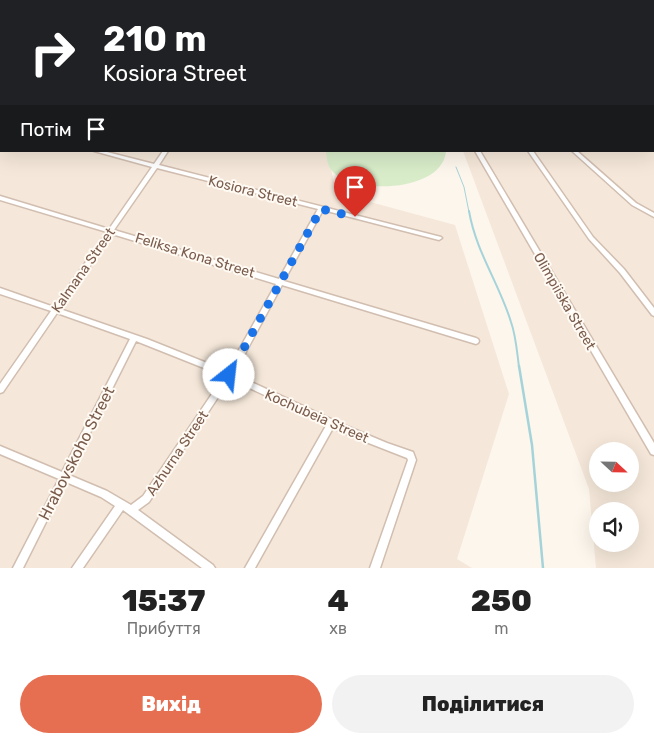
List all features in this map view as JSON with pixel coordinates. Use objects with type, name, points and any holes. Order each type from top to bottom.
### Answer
[{"type":"street","name":"Kosiora Street","points":[[100,152],[439,238]]},
{"type":"street","name":"Kalmana Street","points":[[0,390],[165,152]]},
{"type":"street","name":"Olimpiiska Street","points":[[478,152],[654,451]]},
{"type":"street","points":[[531,152],[591,238],[622,271],[654,313]]},
{"type":"street","points":[[575,152],[634,204],[652,213],[654,206]]},
{"type":"street","name":"Feliksa Kona Street","points":[[0,198],[282,281],[476,341]]},
{"type":"street","name":"Azhurna Street","points":[[131,510],[146,499],[229,375],[321,209]]},
{"type":"street","name":"Kochubeia Street","points":[[0,291],[134,338],[229,375],[331,424],[410,455],[412,460],[375,568]]},
{"type":"street","name":"Hrabovskoho Street","points":[[18,568],[134,338]]},
{"type":"street","points":[[250,568],[331,424]]},
{"type":"street","points":[[0,450],[104,494],[131,510],[210,568]]},
{"type":"street","points":[[77,568],[121,505]]},
{"type":"shaded area","points":[[0,152],[327,152],[335,187],[341,194],[455,225],[509,394],[457,559],[472,568],[0,568]]},
{"type":"shaded area","points":[[463,152],[654,152],[654,568],[596,568],[595,552],[639,552],[639,502],[590,502],[589,492],[639,492],[639,442],[589,442],[589,489]]},
{"type":"green space","points":[[326,152],[446,152],[441,165],[430,175],[415,182],[397,185],[378,186],[360,184],[344,179],[331,170]]},
{"type":"waterway","points":[[456,167],[464,187],[469,212]]},
{"type":"waterway","points":[[469,211],[482,254],[511,322],[519,367]]},
{"type":"waterway","points":[[519,366],[532,445],[543,568]]},
{"type":"route","points":[[229,375],[321,209],[355,217]]}]
